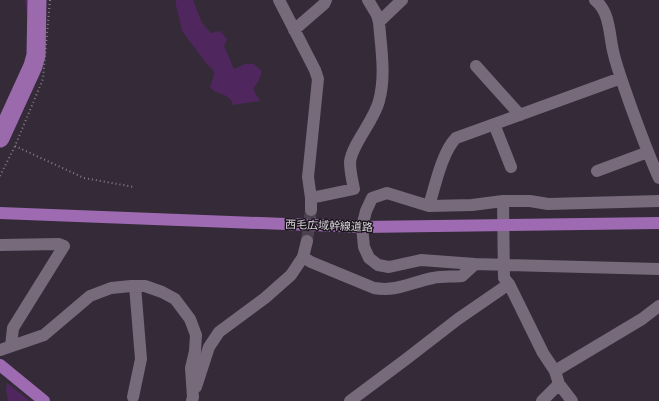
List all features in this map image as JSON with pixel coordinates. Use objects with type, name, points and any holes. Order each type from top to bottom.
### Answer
[{"type":"main road","name":"西毛広域幹線道路","points":[[0,213],[362,227],[659,223]]},
{"type":"main road","points":[[0,365],[44,401]]},
{"type":"street","points":[[279,0],[315,70],[318,79],[308,177],[311,204],[354,189],[350,162],[352,154],[376,112],[382,85],[379,22],[377,15],[368,0]]},
{"type":"street","points":[[294,30],[324,4],[326,0]]},
{"type":"street","points":[[379,22],[402,0]]},
{"type":"street","points":[[595,0],[603,7],[607,17],[613,52],[621,78],[659,178]]},
{"type":"street","points":[[476,66],[520,115]]},
{"type":"street","points":[[429,206],[446,152],[450,144],[456,138],[621,78]]},
{"type":"street","points":[[494,124],[511,167]]},
{"type":"street","points":[[597,171],[648,152]]},
{"type":"street","points":[[659,201],[548,204],[530,201],[503,206],[429,206],[387,193],[372,198],[366,210],[362,227],[364,247],[369,258],[378,265],[388,267],[421,260],[475,264],[504,263],[659,269]]},
{"type":"street","points":[[503,206],[504,278],[509,284],[543,353],[555,371],[559,384],[572,401]]},
{"type":"street","points":[[193,400],[200,369],[208,347],[219,332],[266,298],[291,275],[303,257],[307,241]]},
{"type":"street","points":[[0,245],[59,244],[64,246],[13,328],[6,348]]},
{"type":"street","points":[[303,257],[311,262],[374,288],[385,290],[396,289],[434,277],[462,276],[475,264]]},
{"type":"street","points":[[350,401],[458,319],[509,284]]},
{"type":"street","points":[[133,397],[142,359],[135,286]]},
{"type":"street","points":[[6,348],[44,335],[90,296],[111,288],[145,286],[162,292],[175,299],[190,319],[196,334],[195,351],[191,368],[193,400]]},
{"type":"street","points":[[555,371],[642,319],[656,308]]},
{"type":"street","points":[[542,401],[559,384]]},
{"type":"path","points":[[0,176],[15,146],[43,79],[50,0]]},
{"type":"path","points":[[15,146],[84,178],[134,187]]},
{"type":"shaded area","points":[[25,0],[41,0],[39,33],[36,35],[29,30]]},
{"type":"shaded area","points":[[176,0],[193,0],[202,23],[211,33],[220,31],[227,39],[224,46],[234,69],[245,64],[254,64],[262,71],[259,80],[253,89],[260,101],[233,105],[229,98],[216,92],[210,87],[214,75],[213,70],[182,31]]},
{"type":"shaded area","points":[[7,383],[30,401],[8,401],[6,390]]},
{"type":"waterway","points":[[0,138],[33,66],[36,55],[37,0]]},
{"type":"tunnel","points":[[307,241],[311,210]]}]
